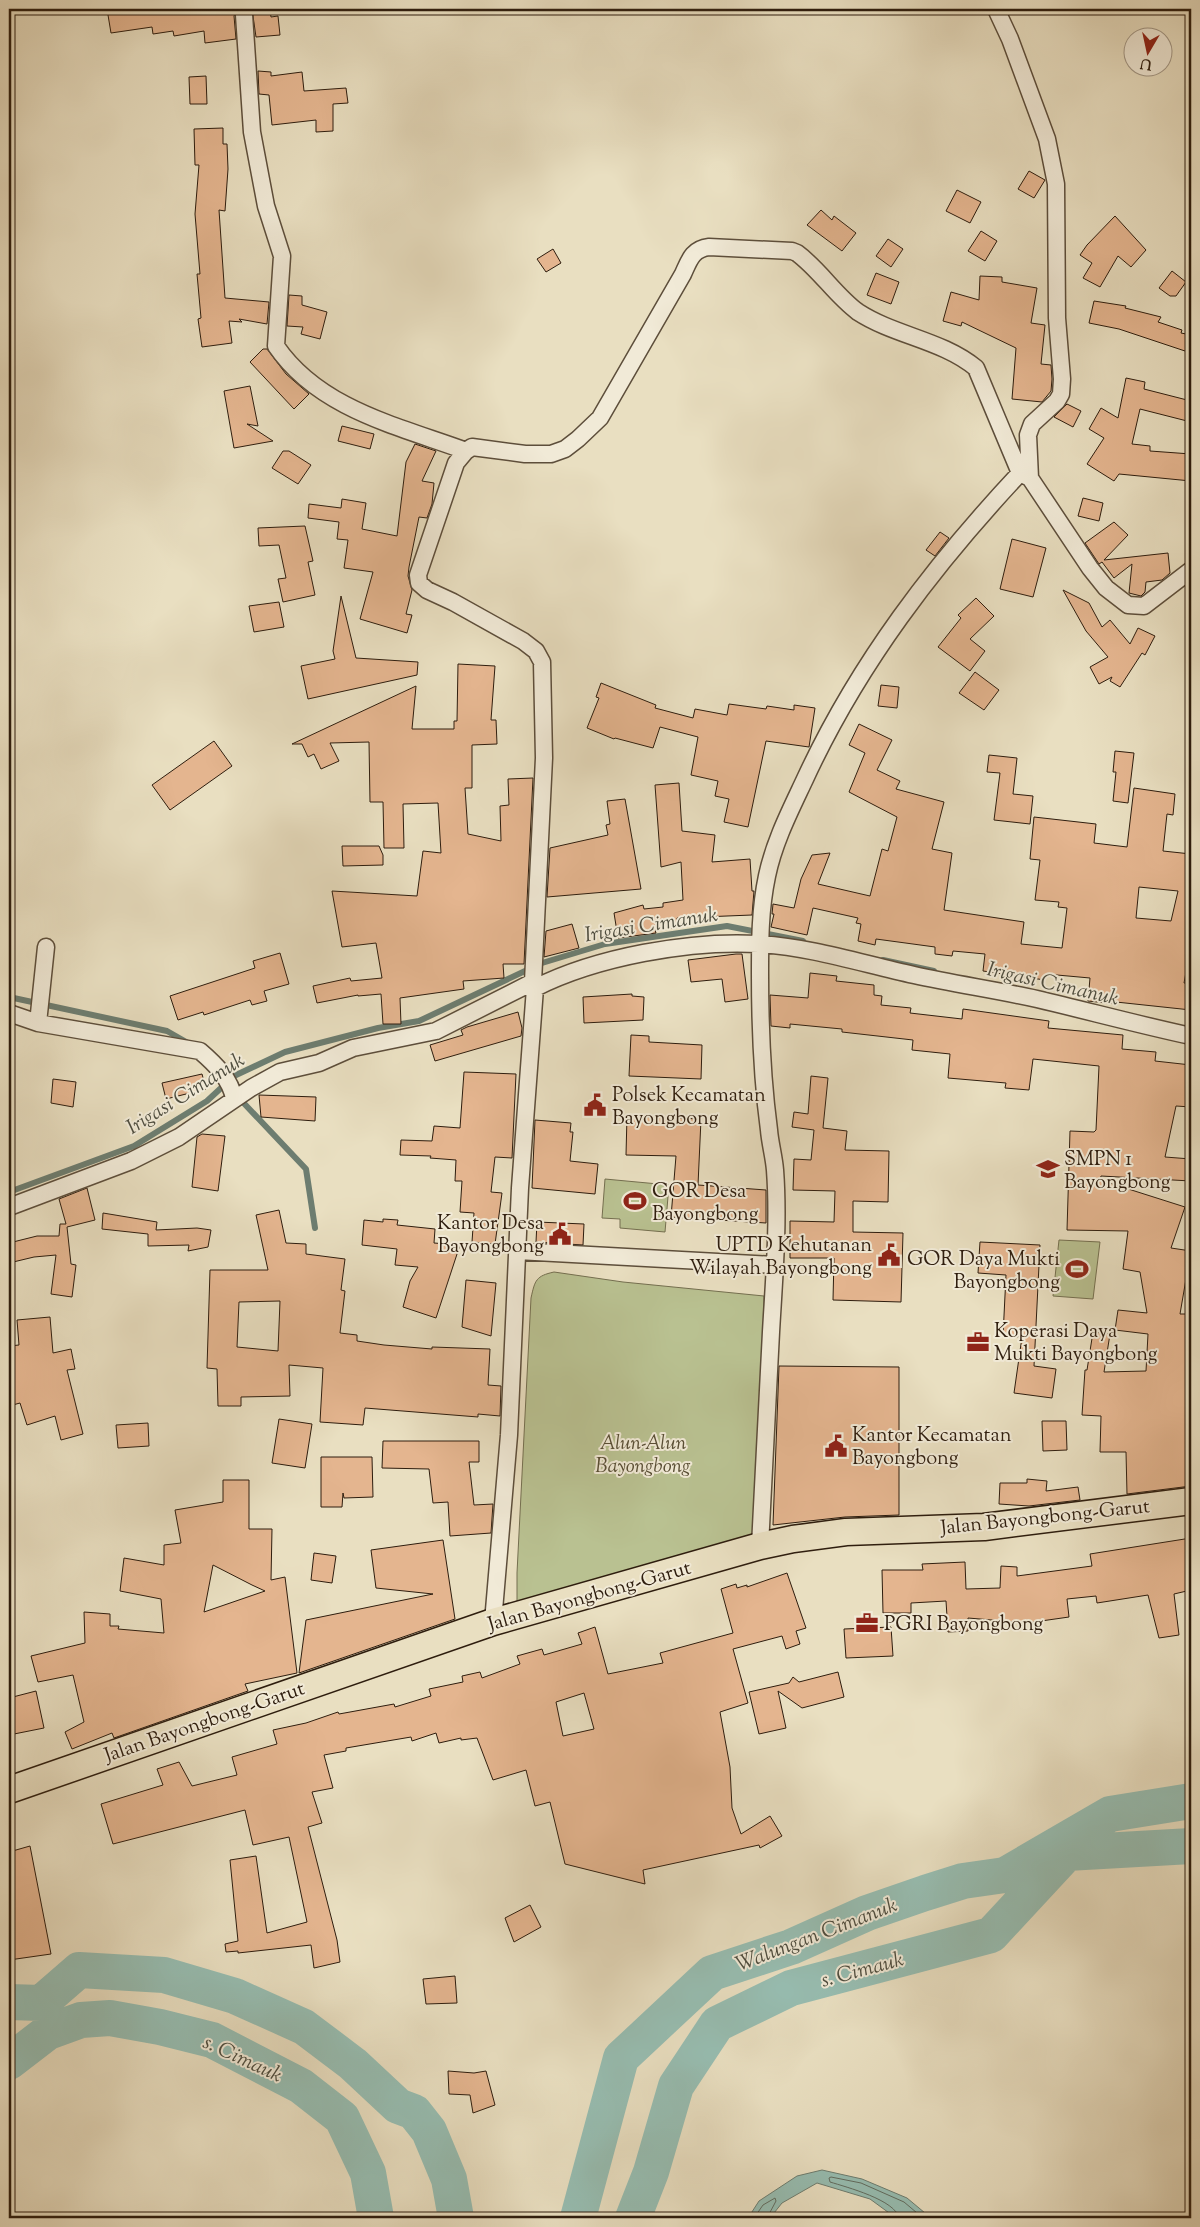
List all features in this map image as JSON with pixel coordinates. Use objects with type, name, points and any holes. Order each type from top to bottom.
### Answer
[{"type":"main road","name":"Jalan Bayongbong-Garut","points":[[9,1790],[493,1622],[760,1546],[793,1539],[846,1532],[984,1527],[1191,1501]]},
{"type":"street","points":[[760,1546],[774,1265],[775,1169],[769,1132],[762,1061],[760,940],[762,913],[771,862],[782,828],[840,707],[876,649],[936,568],[1025,475],[1028,434],[1032,424],[1057,401],[1061,387],[1057,318],[1056,184],[1047,139],[1010,39],[996,9]]},
{"type":"street","points":[[244,16],[252,132],[266,206],[282,256],[276,346],[304,379],[330,398],[375,418],[466,451]]},
{"type":"street","points":[[493,1622],[509,1435],[517,1251],[534,981],[544,758],[542,662],[536,651],[524,641],[427,590],[419,583],[418,575],[456,463],[472,447],[524,454],[550,454],[565,449],[578,439],[600,418],[683,274],[693,253],[709,246],[792,251],[797,253],[837,295],[859,312],[875,321],[945,349],[976,368],[1025,475],[1106,588],[1128,605],[1144,606],[1191,570]]},
{"type":"street","points":[[9,1207],[131,1161],[179,1137],[235,1097],[280,1072],[319,1063],[353,1048],[436,1031],[534,981],[551,979],[605,961],[689,946],[760,940],[914,975],[1035,999],[1191,1036]]},
{"type":"street","points":[[38,1023],[46,947]]},
{"type":"street","points":[[9,1013],[38,1023],[200,1051],[213,1062],[225,1077],[235,1097]]},
{"type":"street","points":[[517,1251],[774,1265]]},
{"type":"green space","name":"GOR Desa Bayongbong","points":[[605,1179],[669,1185],[665,1232],[620,1228],[620,1219],[602,1218]]},
{"type":"green space","name":"GOR Daya Mukti Bayongbong","points":[[1059,1240],[1100,1242],[1093,1299],[1053,1296]]},
{"type":"green space","name":"Alun-Alun Bayongbong","points":[[554,1272],[623,1282],[764,1296],[762,1548],[517,1616],[517,1573],[531,1298],[537,1280],[543,1275]]},
{"type":"water","points":[[822,2170],[862,2179],[907,2198],[931,2218],[896,2218],[870,2199],[817,2183],[782,2203],[770,2218],[748,2218],[759,2201],[797,2176]]},
{"type":"building","points":[[107,9],[237,9],[234,16],[236,39],[205,43],[204,31],[174,36],[173,31],[153,34],[152,27],[111,33]]},
{"type":"building","points":[[252,9],[270,9],[271,17],[278,16],[280,35],[256,37]]},
{"type":"building","points":[[258,71],[271,72],[271,76],[302,72],[304,91],[346,88],[348,103],[333,104],[333,131],[316,132],[316,120],[272,125],[269,95],[259,94]]},
{"type":"building","points":[[206,76],[207,104],[190,104],[189,77]]},
{"type":"building","points":[[223,128],[223,144],[227,144],[228,169],[225,211],[219,210],[225,298],[269,302],[267,324],[239,319],[242,322],[229,321],[232,343],[202,347],[198,319],[201,318],[197,274],[200,274],[195,214],[199,165],[195,165],[194,129]]},
{"type":"building","points":[[1029,171],[1045,180],[1034,198],[1018,189]]},
{"type":"building","points":[[957,190],[981,202],[970,223],[946,211]]},
{"type":"building","points":[[821,210],[832,220],[834,216],[856,233],[842,251],[807,225]]},
{"type":"building","points":[[1115,216],[1146,250],[1131,267],[1118,256],[1100,287],[1083,278],[1092,263],[1080,255]]},
{"type":"building","points":[[981,231],[997,241],[985,261],[968,251]]},
{"type":"building","points":[[888,239],[903,249],[891,267],[876,256]]},
{"type":"building","points":[[553,249],[561,263],[546,272],[537,259]]},
{"type":"building","points":[[1172,271],[1186,282],[1176,296],[1170,296],[1159,288]]},
{"type":"building","points":[[876,273],[899,282],[891,304],[867,295]]},
{"type":"building","points":[[980,276],[1002,277],[1002,282],[1037,288],[1031,323],[1045,325],[1041,364],[1051,365],[1052,379],[1051,391],[1042,402],[1012,399],[1016,348],[962,322],[961,326],[943,321],[951,292],[979,300]]},
{"type":"building","points":[[289,295],[302,296],[302,305],[327,312],[320,339],[301,334],[303,327],[287,326]]},
{"type":"building","points":[[1094,301],[1126,306],[1125,308],[1161,317],[1158,322],[1182,330],[1181,333],[1191,335],[1191,353],[1119,329],[1089,323]]},
{"type":"building","points":[[263,349],[267,349],[286,374],[309,394],[294,409],[250,362]]},
{"type":"building","points":[[1126,378],[1145,382],[1144,389],[1191,401],[1191,422],[1140,409],[1132,444],[1150,446],[1150,451],[1191,454],[1191,481],[1119,474],[1114,481],[1087,464],[1104,438],[1089,429],[1101,408],[1118,418]]},
{"type":"building","points":[[250,386],[258,426],[247,424],[273,441],[234,448],[224,391]]},
{"type":"building","points":[[1067,404],[1081,411],[1073,427],[1054,417]]},
{"type":"building","points":[[342,426],[374,434],[370,449],[338,441]]},
{"type":"building","points":[[415,444],[436,451],[422,481],[434,483],[432,504],[427,518],[419,517],[409,567],[408,576],[412,590],[406,614],[412,615],[407,633],[360,619],[373,572],[344,568],[348,540],[337,539],[339,522],[308,518],[309,504],[341,508],[342,499],[366,503],[362,529],[397,536],[406,462]]},
{"type":"building","points":[[283,451],[289,451],[311,465],[298,484],[272,468]]},
{"type":"building","points":[[1083,498],[1103,503],[1099,521],[1078,516]]},
{"type":"building","points":[[1114,522],[1128,535],[1104,560],[1168,553],[1170,573],[1162,580],[1146,582],[1145,592],[1141,596],[1129,593],[1132,564],[1114,578],[1102,562],[1099,564],[1085,543]]},
{"type":"building","points":[[305,526],[313,561],[308,562],[315,595],[283,602],[278,579],[286,578],[279,545],[259,546],[258,528]]},
{"type":"building","points":[[940,532],[949,538],[935,556],[926,550]]},
{"type":"building","points":[[1012,539],[1046,548],[1033,597],[1000,589]]},
{"type":"building","points":[[1063,590],[1089,603],[1102,627],[1110,620],[1130,644],[1138,628],[1155,636],[1145,655],[1142,653],[1120,687],[1110,681],[1112,677],[1099,684],[1090,667],[1108,657],[1086,631]]},
{"type":"building","points":[[341,596],[356,658],[418,662],[417,675],[308,699],[301,666],[335,659],[333,651]]},
{"type":"building","points":[[976,598],[994,616],[970,639],[985,651],[970,671],[938,647],[961,618],[958,615]]},
{"type":"building","points":[[279,602],[284,627],[254,632],[249,606]]},
{"type":"building","points":[[458,664],[495,666],[491,720],[496,720],[497,744],[472,745],[472,788],[465,788],[468,834],[501,841],[500,806],[509,805],[508,779],[533,778],[524,964],[503,964],[504,978],[463,981],[464,989],[400,998],[401,1024],[383,1024],[381,994],[358,995],[317,1003],[313,986],[350,978],[351,981],[382,978],[376,943],[342,947],[332,891],[417,896],[423,851],[441,853],[438,803],[403,804],[404,848],[384,848],[383,802],[370,802],[369,742],[330,743],[339,761],[321,769],[314,754],[308,757],[302,744],[292,744],[416,686],[412,729],[454,729],[454,721],[457,721]]},
{"type":"building","points":[[975,672],[999,690],[984,710],[959,693]]},
{"type":"building","points":[[601,683],[656,705],[655,708],[693,718],[695,709],[727,715],[729,704],[766,709],[767,706],[794,710],[794,705],[815,708],[809,747],[766,741],[748,827],[724,822],[729,799],[715,796],[718,781],[691,775],[698,737],[660,727],[653,748],[614,739],[587,728],[599,698],[596,697]]},
{"type":"building","points":[[881,685],[899,687],[897,708],[878,706]]},
{"type":"building","points":[[859,724],[892,740],[877,770],[900,781],[896,789],[944,802],[932,849],[952,853],[944,910],[1024,922],[1021,944],[1062,948],[1067,908],[1058,907],[1059,902],[1035,900],[1040,860],[1030,859],[1034,817],[1096,824],[1094,843],[1127,847],[1134,788],[1175,794],[1173,815],[1167,814],[1163,851],[1191,854],[1191,945],[1184,983],[1191,983],[1191,1010],[1088,1001],[1090,978],[1046,974],[1045,980],[983,971],[985,954],[953,951],[952,956],[935,954],[935,947],[876,939],[875,945],[858,941],[861,924],[856,923],[858,918],[813,908],[807,935],[771,927],[774,914],[772,914],[773,904],[794,908],[801,879],[812,855],[830,853],[818,884],[870,896],[882,849],[888,851],[897,817],[849,792],[865,753],[849,745]],"holes":[[[1139,887],[1178,891],[1171,921],[1136,918]]]},
{"type":"building","points":[[214,741],[232,766],[170,810],[152,785]]},
{"type":"building","points":[[1115,751],[1134,753],[1128,803],[1113,801],[1116,772],[1113,772]]},
{"type":"building","points":[[989,755],[1017,758],[1013,794],[1033,796],[1030,824],[994,820],[1000,773],[987,772]]},
{"type":"building","points":[[679,783],[682,831],[715,835],[712,862],[750,859],[752,891],[754,891],[752,915],[677,918],[678,927],[655,930],[656,933],[618,938],[614,913],[643,905],[644,909],[663,907],[663,903],[683,900],[681,862],[661,867],[655,785]]},
{"type":"building","points":[[625,799],[641,889],[547,897],[550,848],[608,835],[606,825],[610,824],[607,801]]},
{"type":"building","points":[[342,846],[379,846],[383,855],[383,865],[343,866]]},
{"type":"building","points":[[572,924],[579,948],[544,957],[546,931]]},
{"type":"building","points":[[280,953],[289,984],[264,991],[267,1001],[252,1005],[250,1000],[204,1015],[203,1012],[178,1020],[170,996],[255,968],[253,961]]},
{"type":"building","points":[[742,954],[748,999],[725,1002],[722,979],[691,982],[688,960]]},
{"type":"building","points":[[810,973],[837,976],[836,981],[874,985],[874,995],[882,996],[881,1005],[911,1008],[910,1013],[962,1019],[963,1009],[1049,1021],[1048,1028],[1123,1035],[1122,1049],[1156,1052],[1155,1061],[1191,1065],[1191,1107],[1176,1106],[1165,1157],[1191,1159],[1191,1181],[1101,1176],[1100,1180],[1185,1207],[1171,1248],[1191,1251],[1191,1279],[1186,1279],[1180,1314],[1191,1314],[1191,1486],[1127,1494],[1126,1452],[1100,1452],[1101,1416],[1082,1415],[1085,1370],[1087,1370],[1093,1332],[1110,1334],[1104,1372],[1146,1371],[1148,1334],[1115,1330],[1118,1310],[1147,1313],[1140,1272],[1123,1269],[1128,1231],[1067,1230],[1070,1131],[1094,1132],[1096,1130],[1099,1066],[1033,1059],[1029,1090],[1005,1088],[1006,1083],[948,1078],[950,1054],[912,1050],[913,1040],[842,1032],[842,1029],[790,1024],[790,1028],[771,1026],[770,995],[808,998]]},
{"type":"building","points":[[632,994],[632,996],[644,997],[643,1020],[584,1023],[583,997]]},
{"type":"building","points":[[518,1012],[522,1028],[521,1036],[435,1061],[430,1045],[463,1035],[461,1030],[467,1027]]},
{"type":"building","points":[[631,1035],[649,1036],[649,1042],[702,1045],[701,1079],[629,1076]]},
{"type":"building","points":[[464,1072],[516,1074],[512,1158],[495,1157],[491,1192],[502,1193],[495,1244],[472,1242],[474,1213],[460,1212],[462,1181],[455,1181],[456,1160],[430,1158],[431,1156],[400,1155],[401,1140],[432,1141],[434,1126],[460,1128]]},
{"type":"building","points":[[202,1074],[206,1089],[166,1099],[162,1083]]},
{"type":"building","points":[[811,1076],[828,1078],[823,1128],[847,1131],[845,1150],[889,1151],[888,1202],[853,1201],[853,1232],[903,1233],[901,1302],[833,1300],[834,1258],[790,1258],[790,1221],[834,1222],[835,1191],[793,1190],[794,1159],[811,1160],[814,1130],[792,1127],[794,1112],[808,1114]]},
{"type":"building","points":[[53,1079],[76,1082],[73,1107],[51,1103]]},
{"type":"building","points":[[259,1095],[316,1097],[315,1121],[261,1117]]},
{"type":"building","points":[[627,1116],[701,1119],[698,1185],[766,1190],[766,1223],[671,1217],[676,1156],[626,1155]]},
{"type":"building","points":[[535,1120],[571,1123],[570,1132],[573,1132],[570,1161],[598,1164],[595,1194],[532,1188]]},
{"type":"building","points":[[202,1134],[225,1136],[218,1191],[192,1187],[197,1137]]},
{"type":"building","points":[[87,1188],[95,1220],[67,1227],[71,1264],[76,1265],[72,1297],[51,1294],[56,1255],[34,1257],[9,1263],[9,1243],[37,1236],[59,1236],[60,1224],[66,1224],[59,1199]]},
{"type":"building","points":[[279,1210],[286,1243],[306,1244],[306,1254],[345,1259],[341,1290],[345,1291],[340,1333],[357,1335],[357,1341],[384,1345],[432,1349],[432,1347],[490,1349],[488,1385],[501,1386],[500,1416],[478,1414],[478,1417],[365,1408],[363,1425],[320,1422],[323,1368],[289,1365],[290,1396],[241,1397],[241,1406],[218,1406],[217,1369],[207,1368],[210,1270],[268,1270],[256,1215]],"holes":[[[280,1301],[278,1351],[237,1347],[239,1302]]]},
{"type":"building","points":[[103,1213],[157,1222],[156,1230],[197,1228],[211,1230],[208,1247],[188,1251],[189,1245],[148,1246],[148,1234],[102,1229]]},
{"type":"building","points":[[383,1219],[398,1220],[397,1225],[435,1229],[434,1243],[460,1245],[436,1318],[403,1307],[410,1281],[418,1267],[395,1265],[397,1249],[362,1245],[364,1220],[383,1222]]},
{"type":"building","name":"Kantor Desa Bayongbong","points":[[537,1222],[584,1224],[583,1245],[536,1242]]},
{"type":"building","points":[[980,1242],[1040,1245],[1034,1366],[1056,1369],[1052,1398],[1014,1393],[1022,1337],[1003,1336],[1006,1275],[978,1273]]},
{"type":"building","points":[[466,1280],[496,1283],[491,1336],[462,1327]]},
{"type":"building","points":[[50,1317],[53,1353],[71,1349],[75,1369],[67,1370],[83,1434],[61,1440],[55,1416],[27,1425],[20,1403],[9,1406],[9,1346],[19,1345],[17,1320]]},
{"type":"building","name":"Kantor Kecamatan Bayongbong","points":[[779,1366],[899,1367],[899,1515],[845,1517],[773,1525]]},
{"type":"building","points":[[279,1419],[312,1424],[305,1468],[272,1463]]},
{"type":"building","points":[[1042,1421],[1066,1421],[1067,1450],[1043,1451]]},
{"type":"building","points":[[148,1423],[149,1446],[118,1448],[116,1425]]},
{"type":"building","points":[[383,1441],[479,1441],[479,1462],[469,1462],[474,1505],[493,1504],[491,1533],[450,1536],[448,1502],[433,1503],[429,1469],[382,1468]]},
{"type":"building","points":[[321,1457],[372,1457],[373,1497],[344,1498],[343,1493],[342,1507],[321,1507]]},
{"type":"building","points":[[1027,1479],[1047,1481],[1046,1491],[1078,1487],[1080,1500],[1029,1506],[999,1504],[1000,1483],[1027,1483]]},
{"type":"building","points":[[223,1480],[249,1480],[249,1529],[272,1529],[271,1580],[285,1577],[297,1673],[245,1684],[248,1691],[114,1738],[112,1733],[72,1749],[65,1732],[84,1722],[73,1675],[38,1682],[31,1656],[85,1643],[84,1612],[110,1614],[110,1626],[119,1626],[118,1629],[164,1633],[161,1599],[120,1591],[124,1558],[164,1565],[164,1545],[181,1543],[175,1510],[223,1502]],"holes":[[[213,1565],[265,1591],[204,1612]]]},
{"type":"building","points":[[1191,1538],[1191,1590],[1174,1594],[1179,1635],[1159,1638],[1148,1595],[1097,1603],[1096,1596],[1067,1599],[1069,1617],[1027,1623],[968,1618],[968,1631],[948,1632],[946,1601],[911,1603],[911,1613],[883,1613],[882,1570],[923,1570],[922,1564],[965,1562],[966,1589],[1000,1588],[1001,1566],[1017,1567],[1017,1576],[1092,1566],[1090,1554]]},
{"type":"building","points":[[443,1540],[455,1619],[299,1673],[306,1620],[433,1594],[376,1588],[371,1550]]},
{"type":"building","points":[[314,1553],[336,1556],[332,1583],[311,1580]]},
{"type":"building","points":[[787,1573],[806,1628],[796,1631],[800,1644],[786,1649],[782,1636],[733,1649],[748,1703],[720,1712],[730,1767],[732,1808],[741,1834],[770,1816],[782,1836],[760,1848],[759,1845],[643,1870],[645,1884],[565,1864],[550,1802],[535,1806],[526,1770],[493,1780],[477,1738],[461,1740],[461,1738],[439,1743],[436,1733],[412,1741],[411,1737],[346,1748],[346,1751],[324,1755],[333,1788],[312,1792],[322,1823],[308,1827],[337,1940],[340,1962],[314,1968],[311,1945],[238,1953],[238,1951],[226,1952],[225,1944],[238,1941],[230,1860],[256,1856],[267,1933],[307,1922],[289,1837],[253,1845],[245,1810],[113,1844],[101,1804],[163,1785],[157,1769],[179,1762],[192,1786],[237,1775],[232,1757],[277,1744],[273,1730],[306,1723],[338,1712],[339,1714],[394,1704],[395,1707],[431,1696],[429,1689],[463,1682],[462,1676],[480,1672],[482,1678],[520,1664],[517,1656],[542,1649],[544,1655],[582,1644],[578,1633],[595,1627],[608,1674],[663,1663],[660,1653],[733,1633],[721,1589],[736,1584],[737,1588],[747,1585],[747,1587]],"holes":[[[584,1693],[594,1729],[563,1736],[556,1702]]]},
{"type":"building","points":[[891,1627],[893,1656],[846,1658],[844,1629]]},
{"type":"building","points":[[838,1672],[844,1697],[802,1708],[778,1691],[786,1728],[759,1734],[749,1692],[789,1683],[793,1677],[799,1682]]},
{"type":"building","points":[[36,1691],[44,1728],[9,1735],[9,1698]]},
{"type":"building","points":[[30,1846],[51,1954],[9,1960],[9,1852]]},
{"type":"building","points":[[530,1905],[541,1927],[514,1942],[505,1918]]},
{"type":"building","points":[[455,1976],[457,2003],[426,2004],[423,1979]]},
{"type":"building","points":[[448,2071],[474,2073],[486,2071],[495,2105],[473,2113],[470,2095],[449,2094]]},
{"type":"waterway","name":"Irigasi Cimanuk","points":[[9,1192],[134,1146],[207,1101],[234,1076],[285,1052],[378,1028],[419,1021],[542,963],[605,944],[727,926],[803,941]]},
{"type":"waterway","name":"Irigasi Cimanuk","points":[[883,960],[934,971]]},
{"type":"waterway","points":[[9,997],[167,1031],[188,1043]]},
{"type":"waterway","points":[[238,1097],[306,1169],[315,1228]]},
{"type":"waterway","name":"Walungan Cimanuk","points":[[578,2218],[621,2058],[712,1973],[791,1947],[867,1913],[925,1893],[963,1881],[1005,1875],[1110,1814],[1191,1801]]},
{"type":"waterway","name":"s. Cimauk","points":[[633,2218],[651,2172],[676,2086],[717,2024],[791,1988],[991,1935],[1067,1853],[1191,1846]]},
{"type":"waterway","name":"Walungan Cimanuk","points":[[9,2002],[41,2003],[79,1970],[164,1975],[235,1996],[304,2027],[353,2064],[398,2106],[414,2112],[429,2131],[449,2179],[456,2218]]},
{"type":"waterway","name":"s. Cimauk","points":[[9,2062],[48,2032],[81,2020],[110,2018],[160,2027],[212,2040],[301,2086],[342,2118],[368,2173],[376,2218]]},
{"type":"place","name":"Polsek Kecamatan Bayongbong","points":[[595,1105]]},
{"type":"place","name":"SMPN 1 Bayongbong","points":[[1048,1169]]},
{"type":"place","name":"GOR Desa Bayongbong","points":[[635,1201]]},
{"type":"place","name":"Kantor Desa Bayongbong","points":[[560,1234]]},
{"type":"place","name":"UPTD Kehutanan Wilayah Bayongbong","points":[[889,1255]]},
{"type":"place","name":"GOR Daya Mukti Bayongbong","points":[[1077,1269]]},
{"type":"place","name":"Koperasi Daya Mukti Bayongbong","points":[[978,1342]]},
{"type":"place","name":"Kantor Kecamatan Bayongbong","points":[[836,1446]]},
{"type":"place","name":"PGRI Bayongbong","points":[[867,1623]]}]
